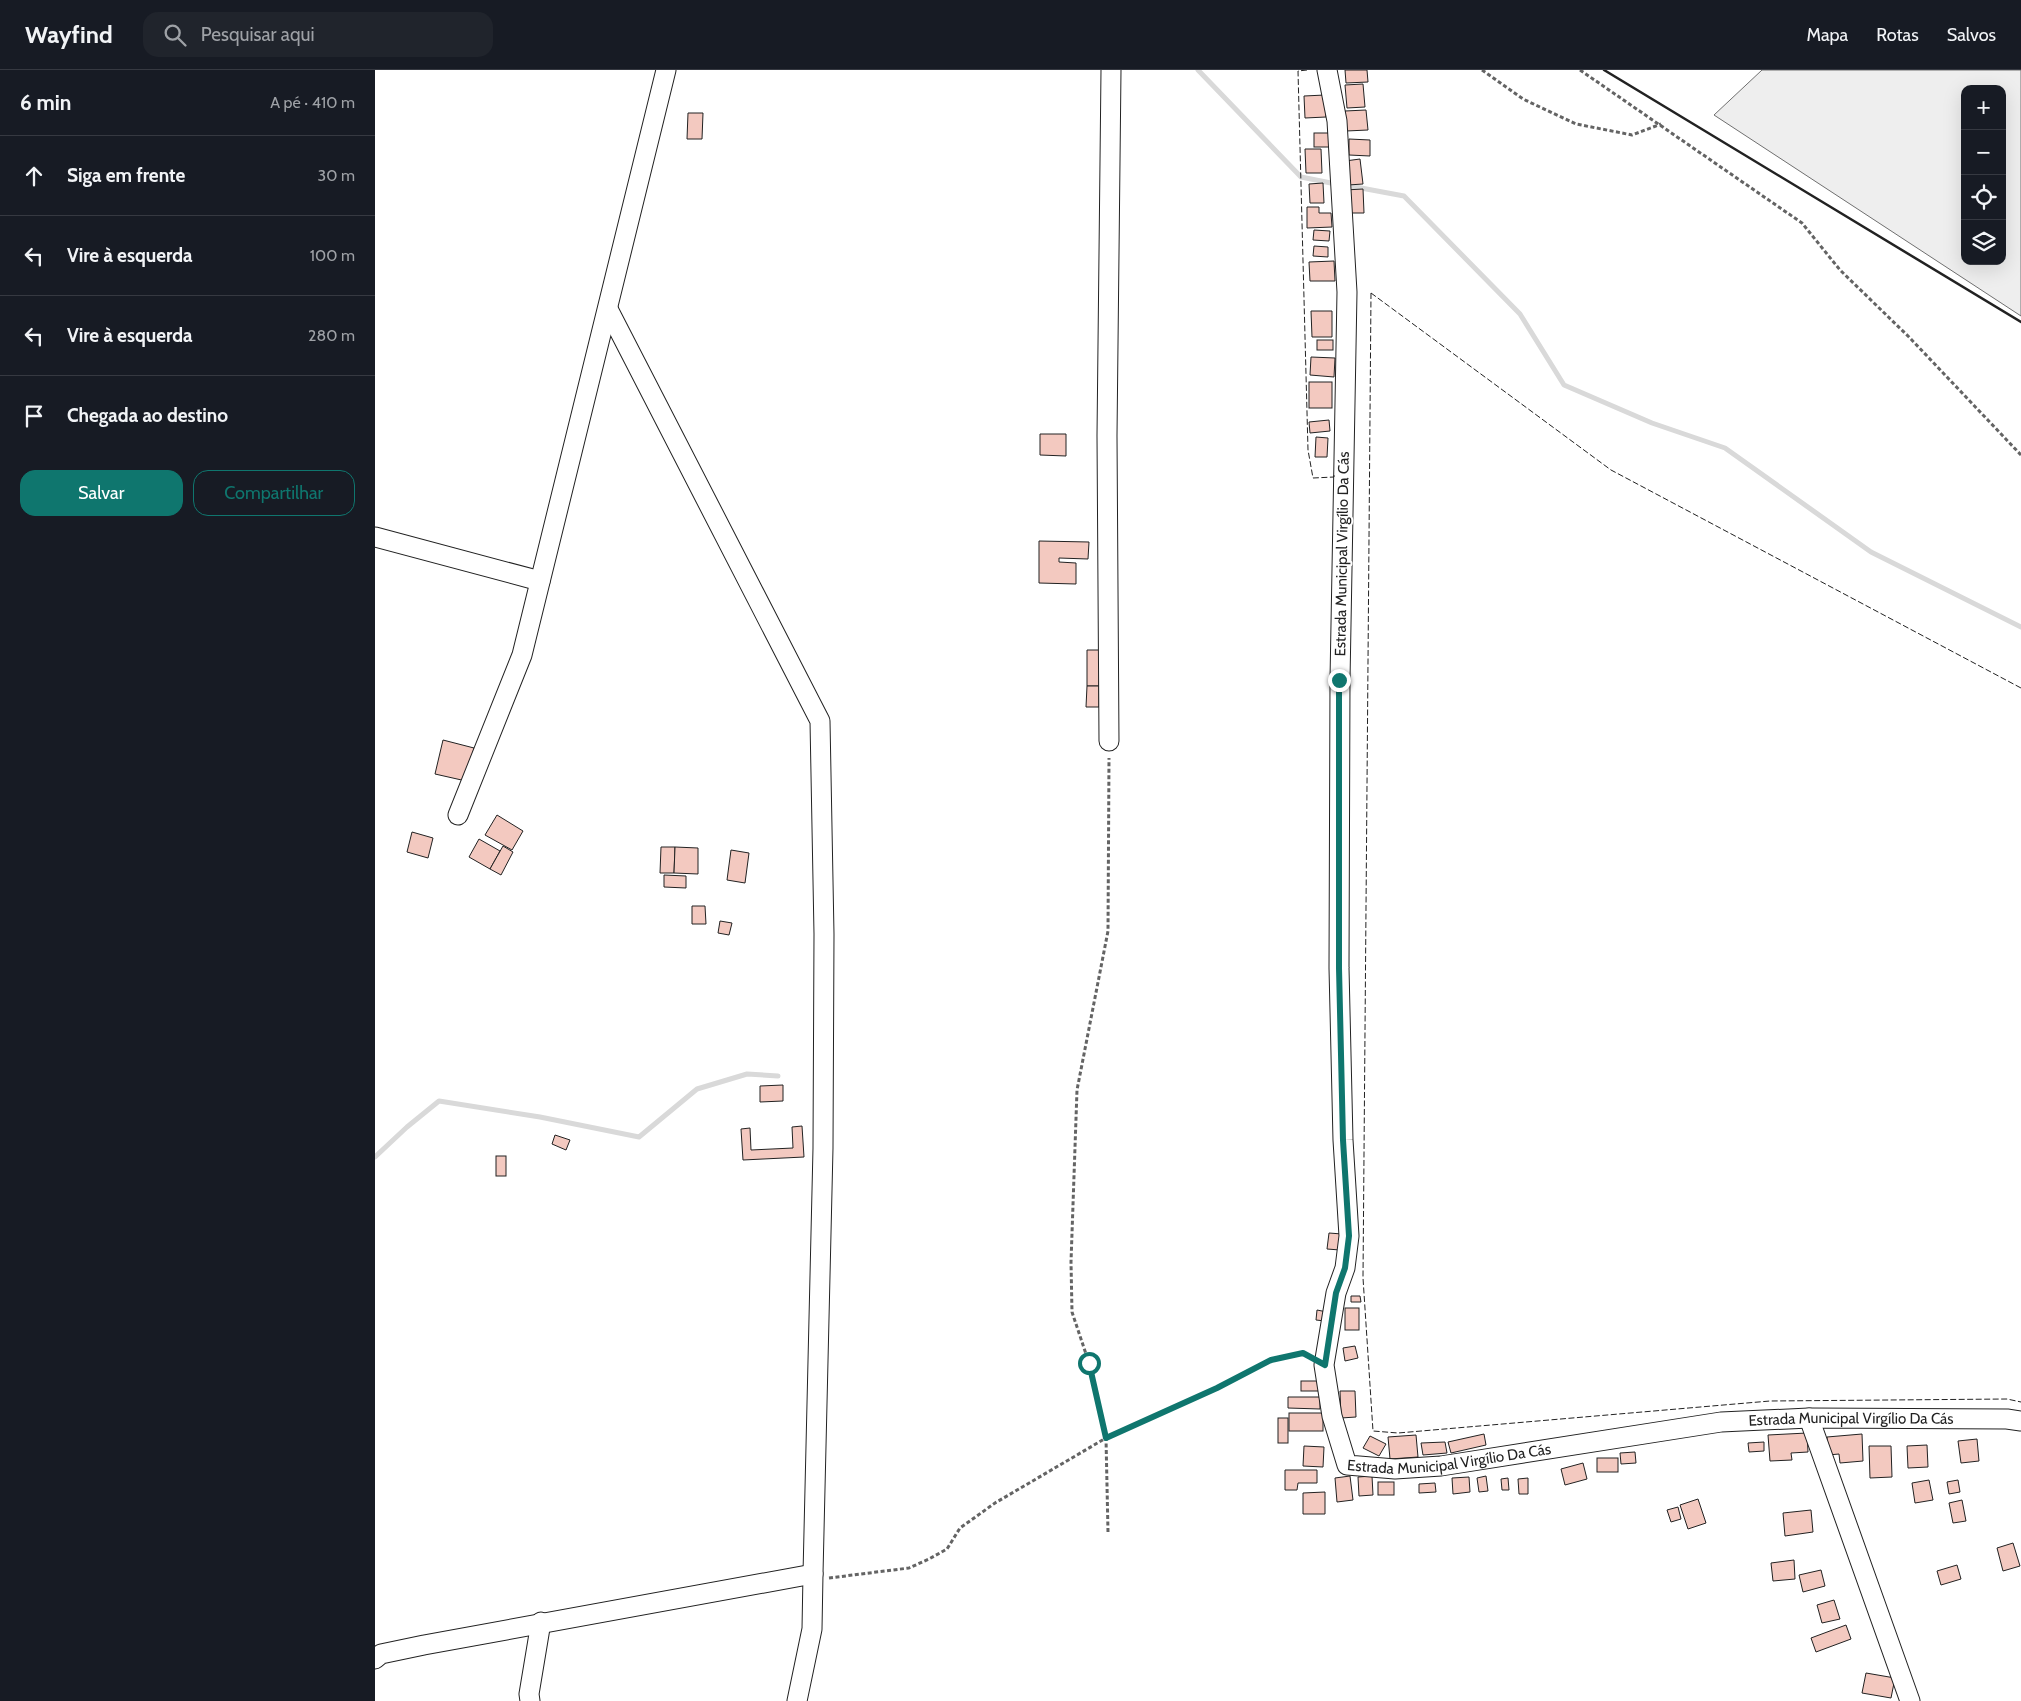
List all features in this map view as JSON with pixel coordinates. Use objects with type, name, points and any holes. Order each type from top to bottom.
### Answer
[{"type":"street","points":[[458,816],[522,655],[666,70]]},
{"type":"street","points":[[1109,742],[1107,436],[1111,70]]},
{"type":"street","name":"Estrada Municipal Virgílio Da Cás","points":[[1327,70],[1337,121],[1347,292],[1339,680],[1339,968],[1343,1140],[1349,1236],[1345,1268],[1336,1293],[1325,1365],[1332,1416],[1347,1465],[1395,1469],[1441,1466],[1721,1422],[1809,1418],[2007,1419],[2021,1421]]},
{"type":"street","points":[[607,309],[820,721],[824,934],[823,1148],[811,1629],[797,1701]]},
{"type":"street","points":[[375,537],[540,581]]},
{"type":"street","points":[[1809,1418],[1910,1701]]},
{"type":"street","points":[[375,1659],[381,1654],[541,1622],[813,1574]]},
{"type":"street","points":[[530,1701],[529,1694],[541,1622]]},
{"type":"path","points":[[1482,70],[1523,99],[1576,124],[1631,135],[1661,124]]},
{"type":"path","points":[[1580,70],[1803,223],[1841,270],[1909,337],[2021,455]]},
{"type":"path","points":[[1108,1532],[1106,1438],[1089,1363],[1072,1312],[1071,1262],[1077,1090],[1108,931],[1109,742]]},
{"type":"path","points":[[813,1574],[823,1579],[909,1568],[947,1549],[960,1528],[995,1503],[1106,1438],[1217,1388],[1271,1360],[1303,1353],[1325,1365]]},
{"type":"shaded area","points":[[1762,70],[2021,70],[2021,316],[1714,115]]},
{"type":"building","points":[[1345,70],[1367,70],[1368,82],[1346,83]]},
{"type":"building","points":[[1363,84],[1365,107],[1347,108],[1345,85]]},
{"type":"building","points":[[1325,95],[1326,117],[1305,118],[1304,96]]},
{"type":"building","points":[[1366,110],[1368,130],[1346,131],[1345,111]]},
{"type":"building","points":[[688,113],[703,113],[702,139],[687,139]]},
{"type":"building","points":[[1314,133],[1330,133],[1330,147],[1314,147]]},
{"type":"building","points":[[1349,139],[1370,140],[1370,156],[1349,155]]},
{"type":"building","points":[[1305,149],[1321,149],[1322,173],[1306,173]]},
{"type":"building","points":[[1360,159],[1363,184],[1348,185],[1345,161]]},
{"type":"building","points":[[1323,183],[1324,203],[1310,203],[1309,184]]},
{"type":"building","points":[[1363,189],[1364,213],[1347,213],[1345,190]]},
{"type":"building","points":[[1307,207],[1319,207],[1319,213],[1331,213],[1332,227],[1307,228]]},
{"type":"building","points":[[1314,230],[1330,231],[1329,241],[1313,240]]},
{"type":"building","points":[[1314,246],[1328,247],[1328,257],[1313,256]]},
{"type":"building","points":[[1334,261],[1335,281],[1310,281],[1309,262]]},
{"type":"building","points":[[1311,311],[1332,311],[1332,337],[1312,337]]},
{"type":"building","points":[[1317,340],[1333,340],[1333,350],[1317,350]]},
{"type":"building","points":[[1311,357],[1335,358],[1334,377],[1310,375]]},
{"type":"building","points":[[1309,382],[1332,382],[1332,408],[1309,408]]},
{"type":"building","points":[[1329,420],[1330,431],[1310,433],[1309,422]]},
{"type":"building","points":[[1040,434],[1066,434],[1066,456],[1040,455]]},
{"type":"building","points":[[1316,437],[1328,438],[1327,457],[1315,457]]},
{"type":"building","points":[[1039,541],[1089,542],[1088,559],[1059,558],[1059,562],[1076,563],[1076,584],[1039,583]]},
{"type":"building","points":[[1087,650],[1100,650],[1099,686],[1087,686]]},
{"type":"building","points":[[1087,686],[1099,686],[1099,707],[1086,707]]},
{"type":"building","points":[[443,740],[474,748],[466,781],[435,774]]},
{"type":"building","points":[[497,815],[523,831],[512,850],[485,835]]},
{"type":"building","points":[[412,832],[433,838],[428,858],[407,852]]},
{"type":"building","points":[[479,839],[500,851],[490,869],[469,857]]},
{"type":"building","points":[[503,846],[513,852],[501,875],[490,869]]},
{"type":"building","points":[[661,847],[675,847],[674,873],[660,873]]},
{"type":"building","points":[[675,847],[698,848],[698,874],[674,873]]},
{"type":"building","points":[[731,850],[749,853],[745,883],[727,880]]},
{"type":"building","points":[[664,875],[686,876],[686,888],[664,887]]},
{"type":"building","points":[[692,906],[705,906],[706,924],[692,924]]},
{"type":"building","points":[[720,921],[732,923],[729,935],[718,933]]},
{"type":"building","points":[[783,1085],[783,1101],[760,1102],[760,1086]]},
{"type":"building","points":[[802,1126],[804,1157],[743,1160],[741,1129],[750,1128],[751,1150],[793,1148],[792,1127]]},
{"type":"building","points":[[555,1135],[570,1140],[566,1150],[552,1144]]},
{"type":"building","points":[[496,1156],[506,1156],[506,1176],[496,1176]]},
{"type":"building","points":[[1329,1233],[1342,1234],[1340,1250],[1327,1249]]},
{"type":"building","points":[[1351,1296],[1360,1296],[1361,1302],[1351,1302]]},
{"type":"building","points":[[1345,1308],[1359,1308],[1359,1330],[1345,1330]]},
{"type":"building","points":[[1317,1310],[1327,1312],[1325,1321],[1316,1320]]},
{"type":"building","points":[[1355,1346],[1358,1358],[1345,1361],[1343,1348]]},
{"type":"building","points":[[1301,1381],[1319,1381],[1319,1391],[1301,1391]]},
{"type":"building","points":[[1340,1391],[1355,1391],[1356,1417],[1341,1418]]},
{"type":"building","points":[[1288,1397],[1320,1397],[1320,1409],[1288,1408]]},
{"type":"building","points":[[1289,1413],[1323,1413],[1323,1431],[1289,1431]]},
{"type":"building","points":[[1278,1418],[1288,1418],[1288,1443],[1278,1443]]},
{"type":"building","points":[[1807,1433],[1808,1452],[1791,1453],[1792,1460],[1770,1461],[1768,1435]]},
{"type":"building","points":[[1484,1434],[1486,1445],[1451,1453],[1448,1442]]},
{"type":"building","points":[[1862,1434],[1863,1461],[1840,1463],[1839,1454],[1828,1455],[1827,1437]]},
{"type":"building","points":[[1416,1435],[1418,1457],[1390,1459],[1388,1437]]},
{"type":"building","points":[[1370,1436],[1386,1444],[1379,1456],[1363,1448]]},
{"type":"building","points":[[1977,1439],[1979,1461],[1961,1463],[1958,1441]]},
{"type":"building","points":[[1445,1442],[1447,1453],[1423,1455],[1421,1443]]},
{"type":"building","points":[[1764,1442],[1764,1451],[1749,1452],[1748,1443]]},
{"type":"building","points":[[1927,1445],[1928,1467],[1908,1468],[1907,1446]]},
{"type":"building","points":[[1304,1446],[1324,1447],[1323,1467],[1303,1466]]},
{"type":"building","points":[[1869,1446],[1891,1446],[1892,1477],[1870,1478]]},
{"type":"building","points":[[1635,1452],[1636,1463],[1621,1464],[1620,1453]]},
{"type":"building","points":[[1597,1458],[1618,1458],[1618,1472],[1597,1472]]},
{"type":"building","points":[[1583,1463],[1587,1479],[1565,1485],[1561,1469]]},
{"type":"building","points":[[1285,1470],[1317,1470],[1317,1483],[1298,1483],[1297,1490],[1285,1490]]},
{"type":"building","points":[[1350,1476],[1353,1500],[1337,1502],[1335,1478]]},
{"type":"building","points":[[1372,1476],[1373,1495],[1359,1496],[1358,1477]]},
{"type":"building","points":[[1486,1476],[1488,1491],[1479,1492],[1477,1478]]},
{"type":"building","points":[[1469,1477],[1470,1492],[1453,1494],[1452,1478]]},
{"type":"building","points":[[1508,1478],[1509,1490],[1502,1490],[1501,1479]]},
{"type":"building","points":[[1528,1478],[1528,1494],[1519,1494],[1518,1479]]},
{"type":"building","points":[[1929,1480],[1933,1500],[1915,1503],[1912,1483]]},
{"type":"building","points":[[1958,1480],[1960,1492],[1949,1494],[1947,1482]]},
{"type":"building","points":[[1378,1482],[1394,1482],[1394,1495],[1378,1495]]},
{"type":"building","points":[[1435,1483],[1436,1492],[1419,1493],[1419,1484]]},
{"type":"building","points":[[1325,1492],[1325,1514],[1303,1514],[1303,1493]]},
{"type":"building","points":[[1698,1499],[1706,1523],[1688,1529],[1680,1505]]},
{"type":"building","points":[[1962,1500],[1966,1521],[1953,1523],[1949,1503]]},
{"type":"building","points":[[1678,1507],[1681,1519],[1671,1522],[1667,1510]]},
{"type":"building","points":[[1811,1510],[1813,1532],[1785,1536],[1783,1513]]},
{"type":"building","points":[[2013,1543],[2020,1566],[2003,1571],[1997,1548]]},
{"type":"building","points":[[1794,1560],[1795,1579],[1773,1581],[1771,1563]]},
{"type":"building","points":[[1957,1565],[1961,1579],[1941,1585],[1937,1571]]},
{"type":"building","points":[[1821,1570],[1825,1586],[1803,1592],[1799,1575]]},
{"type":"building","points":[[1834,1600],[1840,1619],[1822,1623],[1817,1605]]},
{"type":"building","points":[[1846,1625],[1851,1639],[1816,1652],[1811,1638]]},
{"type":"building","points":[[1866,1673],[1895,1678],[1891,1698],[1862,1693]]},
{"type":"waterway","points":[[1198,70],[1301,177],[1336,184]]},
{"type":"waterway","points":[[1345,185],[1404,196],[1520,314],[1564,385],[1652,423],[1725,448],[1871,552],[2021,627]]},
{"type":"waterway","points":[[375,1157],[407,1127],[439,1101],[540,1117],[639,1137],[697,1089],[747,1074],[778,1076]]},
{"type":"fence","points":[[1307,70],[1298,71],[1308,450],[1313,478],[1334,477],[1334,474]]},
{"type":"fence","points":[[1371,293],[1363,1278],[1373,1431],[1398,1433],[1770,1401],[2007,1399],[2021,1402]]},
{"type":"fence","points":[[1371,293],[1611,470],[2021,688]]},
{"type":"wall","points":[[1604,70],[2021,322]]},
{"type":"route","points":[[1089,1363],[1106,1438],[1217,1388],[1271,1360],[1303,1353],[1325,1365],[1336,1293],[1345,1268],[1349,1236],[1343,1140],[1339,968],[1339,680]]}]
